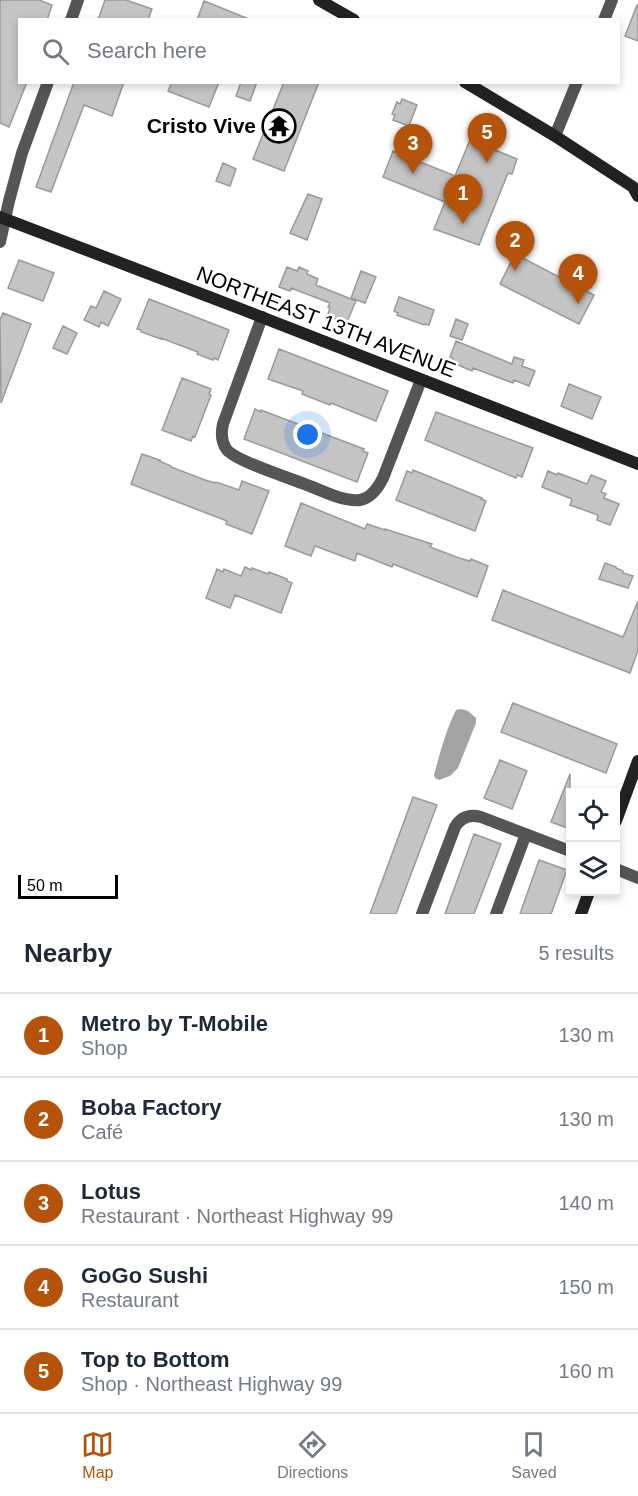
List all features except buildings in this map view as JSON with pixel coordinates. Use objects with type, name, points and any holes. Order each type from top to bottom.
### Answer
[{"type":"street","points":[[72,18],[78,0]]},
{"type":"street","points":[[319,0],[350,18]]},
{"type":"street","points":[[605,18],[612,0]]},
{"type":"street","points":[[0,242],[2,218],[22,153],[47,84]]},
{"type":"street","points":[[468,84],[555,136],[636,190]]},
{"type":"street","points":[[555,136],[577,84]]},
{"type":"street","name":"NORTHEAST 13TH AVENUE","points":[[2,218],[638,464]]},
{"type":"street","points":[[262,317],[221,432],[223,443],[228,451],[237,457],[341,498],[358,500],[368,496],[377,488],[382,478],[421,380]]},
{"type":"street","points":[[620,808],[638,761]]},
{"type":"street","points":[[422,914],[455,827],[463,818],[478,816],[566,849]]},
{"type":"street","points":[[496,914],[526,834]]},
{"type":"street","points":[[620,871],[638,878]]},
{"type":"street","points":[[580,914],[587,896]]},
{"type":"shaded area","points":[[456,710],[468,711],[476,718],[476,723],[458,768],[450,776],[439,780],[434,775],[443,742]]},
{"type":"place","name":"Cristo Vive","points":[[279,126]]},
{"type":"place","name":"Top to Bottom","points":[[487,163]]},
{"type":"place","name":"Lotus","points":[[413,174]]},
{"type":"place","name":"Metro by T-Mobile","points":[[463,224]]},
{"type":"place","name":"Boba Factory","points":[[515,271]]},
{"type":"place","name":"GoGo Sushi","points":[[578,304]]}]
